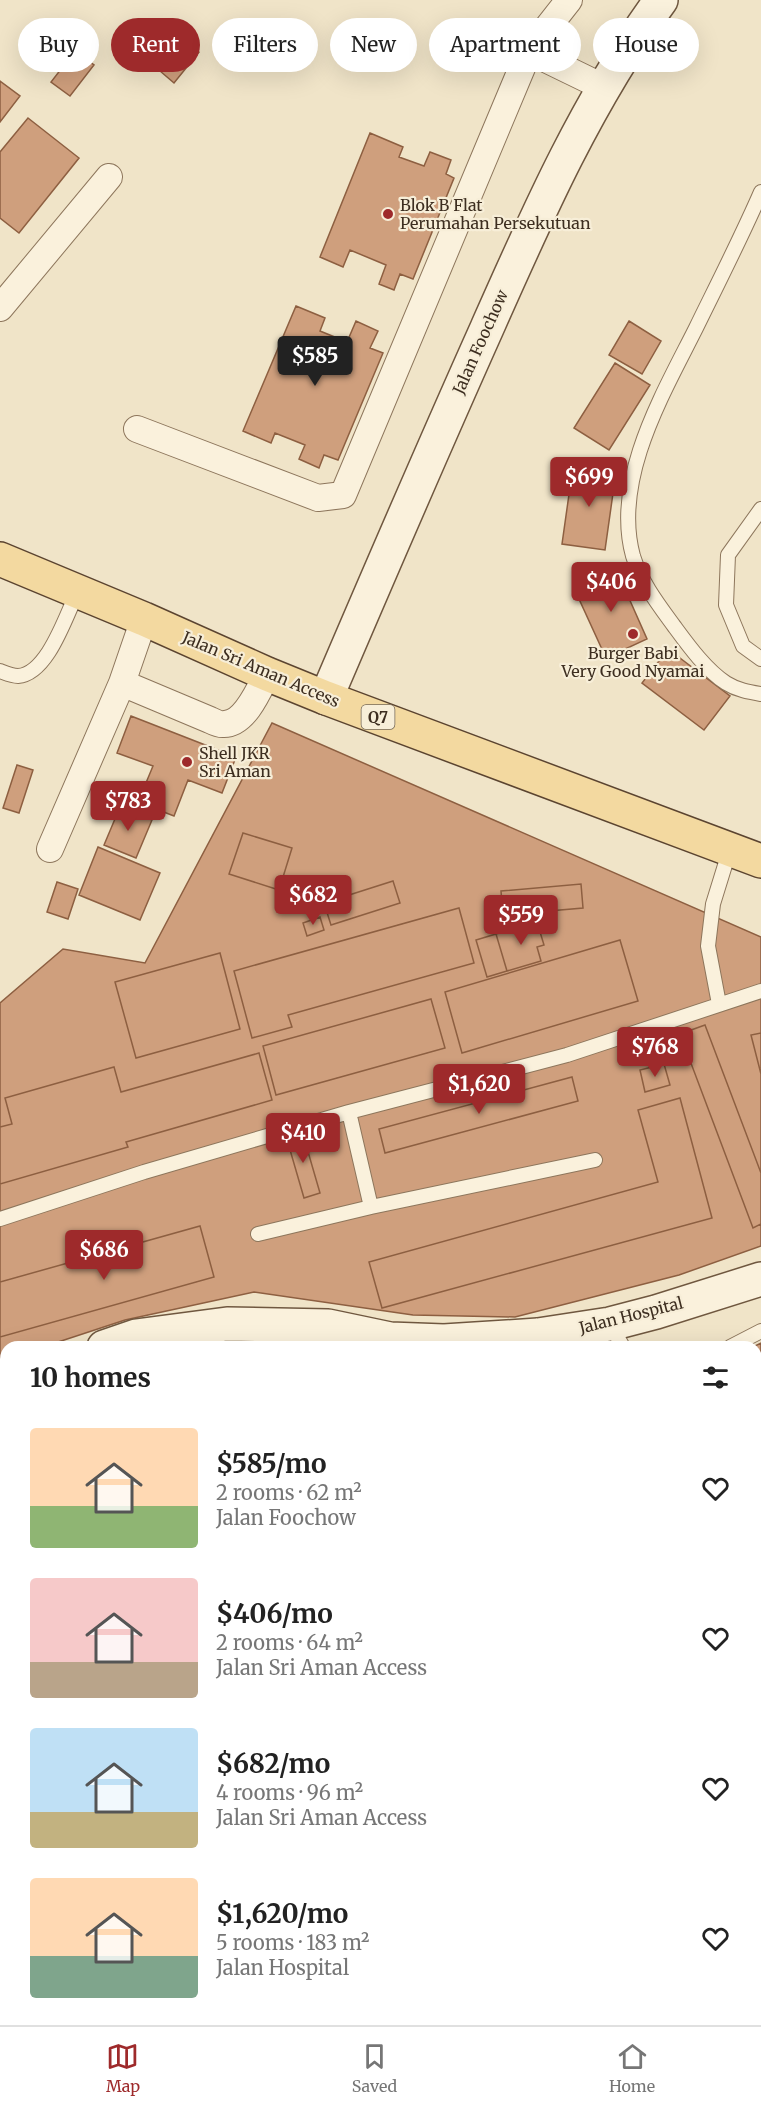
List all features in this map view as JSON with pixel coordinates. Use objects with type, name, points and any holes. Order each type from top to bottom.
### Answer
[{"type":"main road","name":"Jalan Foochow","points":[[326,698],[415,489],[534,221],[603,87],[636,34],[661,0]]},
{"type":"main road","name":"Jalan Sri Aman Access","points":[[0,559],[326,698],[761,861]]},
{"type":"main road","name":"Jalan Hospital","points":[[504,1341],[538,1335],[617,1336],[656,1312],[761,1279]]},
{"type":"main road","name":"Jalan Hospital","points":[[121,1341],[136,1336],[227,1324],[328,1326],[390,1339],[444,1341]]},
{"type":"main road","points":[[154,1341],[176,1330]]},
{"type":"street","points":[[555,18],[569,0]]},
{"type":"street","points":[[137,429],[318,498],[343,495],[520,72]]},
{"type":"street","points":[[572,72],[603,87]]},
{"type":"street","points":[[0,308],[109,177]]},
{"type":"street","points":[[50,849],[122,683],[144,619]]},
{"type":"street","points":[[122,683],[225,725],[247,711],[267,674]]},
{"type":"lane","points":[[761,192],[659,402],[631,484],[629,509],[633,557],[646,588],[692,651],[726,683],[743,691],[761,694]]},
{"type":"lane","points":[[761,509],[728,555],[726,605],[743,646],[761,659]]},
{"type":"lane","points":[[0,671],[16,676],[29,673],[47,657],[78,591]]},
{"type":"lane","points":[[719,1004],[708,946],[713,904],[730,849]]},
{"type":"lane","points":[[0,1219],[144,1172],[349,1112],[567,1055],[761,991]]},
{"type":"lane","points":[[349,1112],[371,1207]]},
{"type":"lane","points":[[258,1234],[371,1207],[595,1160]]},
{"type":"lane","points":[[742,1341],[761,1331]]},
{"type":"building","points":[[59,72],[89,72],[70,96],[51,82]]},
{"type":"building","points":[[161,72],[183,72],[174,83]]},
{"type":"building","points":[[0,81],[20,96],[0,122]]},
{"type":"building","points":[[28,118],[79,158],[19,233],[0,218],[0,152]]},
{"type":"building","name":"Blok B Flat Perumahan Persekutuan","points":[[370,133],[403,147],[399,157],[424,166],[430,152],[451,160],[446,174],[454,178],[413,279],[400,274],[394,290],[379,284],[386,265],[350,250],[343,267],[320,257]]},
{"type":"building","points":[[296,306],[325,318],[320,331],[347,342],[356,321],[378,331],[370,348],[383,353],[338,460],[324,455],[319,468],[299,459],[305,445],[275,433],[271,443],[243,431]]},
{"type":"building","points":[[629,321],[661,341],[642,374],[609,355]]},
{"type":"building","points":[[615,363],[650,385],[609,450],[574,428]]},
{"type":"building","points":[[573,466],[616,472],[605,550],[562,544]]},
{"type":"building","points":[[616,569],[647,639],[606,658],[574,588]]},
{"type":"building","points":[[668,649],[730,696],[704,730],[642,683]]},
{"type":"building","name":"Shell JKR Sri Aman","points":[[131,716],[236,757],[222,793],[188,780],[174,816],[138,802],[153,766],[117,753]]},
{"type":"building","points":[[272,723],[761,937],[761,1246],[679,1275],[515,1317],[413,1315],[254,1292],[125,1320],[61,1341],[0,1341],[0,1003],[63,949],[145,963]]},
{"type":"building","points":[[17,765],[33,770],[19,813],[3,808]]},
{"type":"building","points":[[120,807],[152,820],[136,858],[104,845]]},
{"type":"building","points":[[243,833],[292,848],[279,890],[229,874]]},
{"type":"building","points":[[98,847],[160,873],[140,920],[79,895]]},
{"type":"building","points":[[393,881],[400,903],[331,925],[324,903]]},
{"type":"building","points":[[57,882],[78,889],[68,919],[47,912]]},
{"type":"building","points":[[581,884],[583,908],[503,915],[501,891]]},
{"type":"building","points":[[459,908],[474,963],[288,1015],[292,1027],[252,1038],[234,971]]},
{"type":"building","points":[[320,917],[324,930],[307,936],[303,923]]},
{"type":"building","points":[[537,922],[544,945],[537,947],[541,961],[507,971],[496,934]]},
{"type":"building","points":[[496,934],[507,971],[487,977],[476,940]]},
{"type":"building","points":[[620,940],[638,1001],[462,1053],[445,992]]},
{"type":"building","points":[[220,953],[240,1029],[136,1058],[115,982]]},
{"type":"building","points":[[431,999],[445,1048],[276,1095],[263,1046]]},
{"type":"building","points":[[705,1025],[761,1173],[761,1224],[753,1228],[680,1034]]},
{"type":"building","points":[[761,1033],[761,1074],[751,1035]]},
{"type":"building","points":[[259,1053],[272,1100],[126,1142],[128,1147],[0,1184],[0,1127],[12,1124],[5,1098],[114,1067],[121,1092]]},
{"type":"building","points":[[664,1064],[670,1085],[645,1092],[640,1070]]},
{"type":"building","points":[[572,1077],[578,1101],[385,1153],[379,1129]]},
{"type":"building","points":[[680,1098],[712,1218],[382,1308],[369,1262],[658,1182],[638,1110]]},
{"type":"building","points":[[302,1131],[320,1193],[304,1198],[286,1136]]},
{"type":"building","points":[[200,1226],[214,1277],[0,1337],[0,1282]]},
{"type":"place","name":"Blok B Flat Perumahan Persekutuan","points":[[388,214]]},
{"type":"place","name":"Burger Babi Very Good Nyamai","points":[[633,634]]},
{"type":"place","name":"Shell JKR Sri Aman","points":[[187,762]]}]
